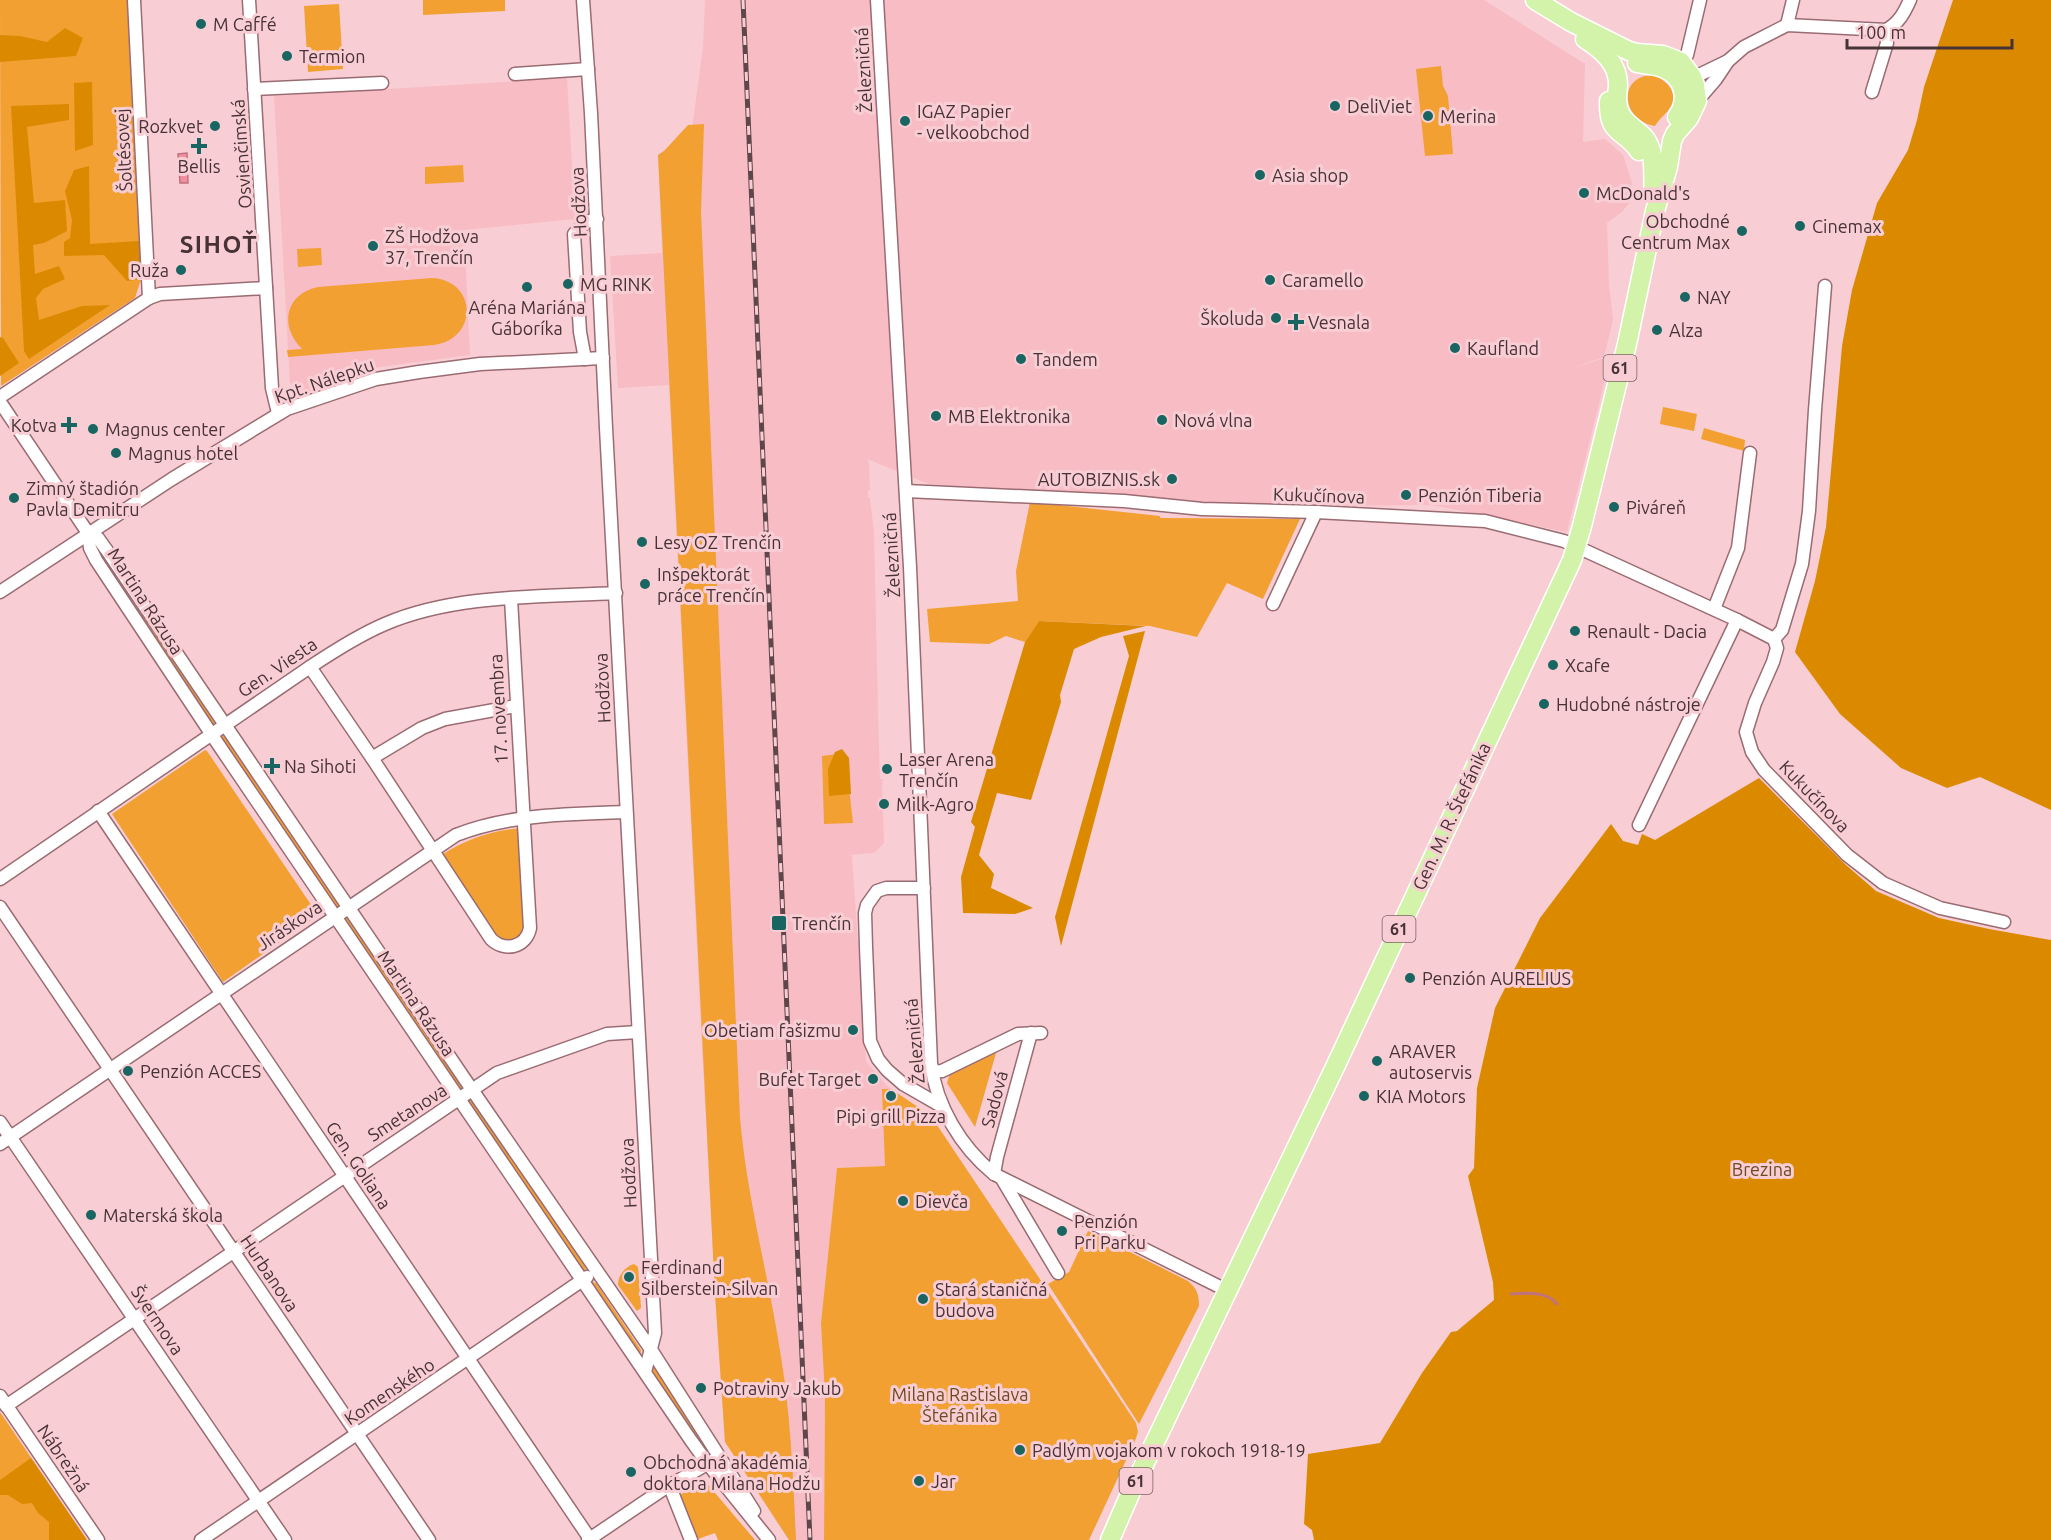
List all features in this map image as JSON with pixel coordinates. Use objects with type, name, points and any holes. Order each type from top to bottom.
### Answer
[{"type":"main road","name":"61","points":[[1535,0],[1571,22],[1591,37],[1623,57],[1668,70],[1685,69],[1681,62],[1663,55],[1637,53],[1591,37]]},
{"type":"main road","name":"61","points":[[1591,37],[1609,58],[1618,77],[1616,96],[1621,115],[1626,123],[1642,135],[1652,151],[1657,186]]},
{"type":"main road","points":[[1591,37],[1610,81],[1609,112],[1612,125],[1618,133],[1635,145],[1657,186]]},
{"type":"main road","points":[[1609,112],[1618,88],[1631,72],[1650,66]]},
{"type":"main road","points":[[1685,69],[1695,85],[1697,101]]},
{"type":"main road","points":[[1664,134],[1666,127],[1682,110],[1685,69]]},
{"type":"main road","name":"61","points":[[1657,186],[1668,167],[1672,141],[1692,114],[1697,101]]},
{"type":"main road","points":[[1642,135],[1664,134],[1683,125]]},
{"type":"main road","name":"61","points":[[1576,546],[1627,344],[1655,211],[1664,134]]},
{"type":"main road","name":"Gen. M. R. Štefánika","points":[[1228,1291],[1572,560],[1576,546]]},
{"type":"main road","name":"61","points":[[1110,1540],[1228,1291]]},
{"type":"street","name":"Šoltésovej","points":[[134,0],[149,298]]},
{"type":"street","name":"Osvienčimská","points":[[249,0],[272,388],[278,413]]},
{"type":"street","name":"Hodžova","points":[[582,0],[597,219],[626,812],[655,1333],[645,1372]]},
{"type":"street","name":"Železničná","points":[[877,0],[906,490],[932,1072],[943,1107]]},
{"type":"street","points":[[1700,0],[1685,69],[1709,69],[1728,61]]},
{"type":"street","points":[[1787,25],[1793,0]]},
{"type":"street","points":[[1697,101],[1728,61],[1744,47],[1787,25],[1886,30],[1901,18],[1910,0]]},
{"type":"street","points":[[1872,92],[1887,43],[1886,30]]},
{"type":"street","points":[[515,74],[588,69]]},
{"type":"street","points":[[255,88],[382,82]]},
{"type":"street","points":[[585,359],[580,332],[574,234],[586,222],[597,219]]},
{"type":"street","points":[[1774,639],[1782,630],[1802,564],[1809,511],[1825,286]]},
{"type":"street","points":[[88,533],[0,400],[149,298],[160,294],[266,288]]},
{"type":"street","name":"Kpt. Nálepku","points":[[0,592],[88,533],[278,413],[376,379],[480,364],[603,358]]},
{"type":"street","points":[[1714,609],[1738,548],[1750,453]]},
{"type":"street","name":"Kukučínova","points":[[906,490],[1124,501],[1202,509],[1316,512],[1485,521],[1564,541],[1714,609],[1774,639],[1777,648],[1773,662],[1755,703],[1746,732],[1752,752],[1764,770],[1847,855],[1882,883],[1940,908],[2004,922]]},
{"type":"street","points":[[1273,604],[1316,512]]},
{"type":"street","name":"Martina Rázusa","points":[[88,533],[98,538],[650,1348],[770,1540]]},
{"type":"street","name":"Martina Rázusa","points":[[88,533],[90,548],[96,560],[212,733],[708,1464],[770,1540]]},
{"type":"street","name":"Gen. Viesta","points":[[0,879],[310,667],[385,624],[409,615],[472,602],[616,593]]},
{"type":"street","name":"17. novembra","points":[[433,850],[491,939],[508,948],[525,939],[530,928],[511,599]]},
{"type":"street","points":[[1639,825],[1737,620]]},
{"type":"street","points":[[310,667],[433,850]]},
{"type":"street","points":[[372,758],[422,728],[438,722],[470,713],[516,706]]},
{"type":"street","name":"Gen. Goliana","points":[[98,811],[589,1539]]},
{"type":"street","name":"Jiráskova","points":[[5,1140],[456,835],[481,825],[523,817],[626,812]]},
{"type":"street","points":[[924,888],[885,888],[877,891],[867,905],[865,913],[870,1041],[878,1059],[903,1084],[943,1107],[974,1156],[998,1176],[1228,1291]]},
{"type":"street","name":"Hurbanova","points":[[0,907],[429,1540]]},
{"type":"street","name":"Smetanova","points":[[3,1401],[135,1318],[497,1074],[607,1034],[638,1032]]},
{"type":"street","name":"Sadová","points":[[932,1072],[942,1071],[1018,1034],[1036,1033],[997,1156],[998,1176]]},
{"type":"street","name":"Švermova","points":[[0,1122],[5,1140],[135,1318],[285,1540]]},
{"type":"street","points":[[998,1176],[1058,1273]]},
{"type":"street","name":"Komenského","points":[[201,1540],[596,1271]]},
{"type":"street","name":"Nábrežná","points":[[3,1401],[98,1540]]},
{"type":"street","points":[[589,1539],[719,1456]]},
{"type":"street","points":[[670,1487],[691,1540]]},
{"type":"shaded area","points":[[705,0],[1484,0],[1585,64],[1583,142],[1605,139],[1623,155],[1632,183],[1629,203],[1622,212],[1607,223],[1609,285],[1613,320],[1604,357],[1564,371],[1611,356],[1567,532],[1432,505],[1225,507],[929,484],[867,459],[870,490],[868,490],[868,497],[870,498],[874,532],[880,779],[883,779],[884,843],[874,853],[850,855],[852,856],[866,1061],[886,1085],[913,1105],[885,1166],[837,1168],[821,1323],[825,1397],[824,1540],[789,1540],[725,1442],[715,1294],[669,385],[618,388],[610,256],[662,253],[658,155],[692,129],[703,47]]},
{"type":"shaded area","name":"ZŠ Hodžova 37, Trenčín","points":[[567,78],[575,219],[464,230],[470,355],[373,368],[302,394],[290,383],[274,96]]},
{"type":"shaded area","points":[[187,153],[188,183],[180,183],[178,154]]},
{"type":"green space","points":[[0,0],[127,0],[141,279],[135,298],[1,386]]},
{"type":"green space","points":[[423,0],[505,0],[505,11],[423,15]]},
{"type":"green space","points":[[1953,0],[2051,0],[2051,810],[1980,777],[1947,788],[1901,768],[1840,714],[1795,652],[1815,581],[1826,527],[1842,346],[1852,290],[1877,203],[1908,150],[1924,87]]},
{"type":"green space","points":[[339,4],[343,69],[308,72],[304,6]]},
{"type":"green space","points":[[65,28],[83,38],[76,56],[0,62],[0,35],[20,36],[47,42]]},
{"type":"green space","points":[[1441,66],[1443,86],[1448,96],[1453,154],[1425,156],[1416,69]]},
{"type":"green space","points":[[1653,75],[1670,87],[1673,96],[1669,109],[1655,126],[1635,116],[1628,99],[1633,83],[1641,77]]},
{"type":"green space","points":[[92,82],[93,145],[75,151],[74,83]]},
{"type":"green space","points":[[69,104],[69,120],[27,127],[34,203],[65,200],[67,231],[44,243],[33,245],[35,274],[59,266],[65,279],[43,289],[36,298],[39,320],[82,306],[110,305],[29,359],[24,351],[11,106]]},
{"type":"green space","points":[[704,124],[701,212],[740,1118],[753,1208],[784,1380],[791,1448],[796,1540],[789,1540],[725,1442],[715,1294],[658,155],[688,125]]},
{"type":"green space","points":[[463,165],[464,182],[425,184],[425,167]]},
{"type":"green space","points":[[89,166],[90,244],[139,241],[141,279],[127,281],[104,255],[64,256],[64,242],[70,238],[72,220],[65,191],[74,170]]},
{"type":"green space","points":[[321,248],[322,265],[298,267],[297,249]]},
{"type":"green space","points":[[432,278],[447,281],[458,288],[464,298],[467,310],[465,322],[459,332],[449,340],[434,345],[288,357],[287,350],[302,349],[290,331],[289,312],[298,296],[307,291],[318,287]]},
{"type":"green space","points":[[0,337],[3,338],[19,363],[0,376]]},
{"type":"green space","points":[[1663,407],[1697,414],[1694,431],[1660,424]]},
{"type":"green space","points":[[1704,428],[1745,440],[1744,451],[1701,439]]},
{"type":"green space","points":[[1030,502],[1160,516],[1160,518],[1300,519],[1263,599],[1227,583],[1197,637],[1150,626],[1039,621],[1025,642],[1006,636],[989,644],[930,642],[927,609],[1018,601],[1016,571]]},
{"type":"green space","points":[[97,550],[215,721],[214,724],[212,725],[125,599]]},
{"type":"green space","points":[[1039,621],[1146,626],[1101,637],[1074,649],[1060,695],[1061,702],[1031,800],[997,793],[979,855],[994,874],[991,888],[1033,908],[1015,914],[963,913],[961,877],[975,827],[971,822],[1025,642]]},
{"type":"green space","points":[[1145,631],[1061,946],[1055,917],[1129,656],[1123,636]]},
{"type":"green space","points":[[226,737],[338,907],[335,908],[220,738]]},
{"type":"green space","points":[[842,749],[849,758],[851,794],[829,796],[828,769],[835,752]]},
{"type":"green space","points":[[205,750],[318,915],[223,982],[112,814]]},
{"type":"green space","points":[[845,753],[853,823],[824,824],[822,756]]},
{"type":"green space","name":"Brezina","points":[[1759,778],[1846,865],[1876,891],[1939,918],[2051,940],[2051,1540],[1314,1540],[1312,1530],[1304,1524],[1308,1454],[1380,1443],[1422,1373],[1451,1332],[1457,1331],[1494,1300],[1493,1282],[1468,1176],[1474,1168],[1477,1088],[1495,1008],[1540,918],[1611,824],[1623,841],[1638,845],[1642,834],[1655,840]]},
{"type":"green space","points":[[521,828],[525,931],[514,942],[499,940],[440,856],[479,837]]},
{"type":"green space","points":[[348,918],[462,1086],[460,1090],[343,920]]},
{"type":"green space","points":[[992,1052],[996,1053],[975,1127],[947,1083],[950,1073]]},
{"type":"green space","name":"Milana Rastislava Štefánika","points":[[882,1089],[891,1089],[924,1111],[935,1122],[1136,1423],[1138,1432],[1135,1441],[1089,1540],[824,1540],[825,1397],[821,1323],[837,1168],[885,1166]]},
{"type":"green space","points":[[471,1099],[586,1268],[584,1272],[467,1101]]},
{"type":"green space","points":[[1088,1231],[1188,1281],[1198,1295],[1199,1306],[1139,1424],[1048,1284],[1069,1272]]},
{"type":"green space","points":[[634,1264],[638,1267],[641,1308],[637,1311],[618,1285],[623,1272]]},
{"type":"green space","points":[[592,1282],[596,1283],[641,1350],[640,1357],[590,1285]]},
{"type":"green space","points":[[653,1366],[710,1451],[708,1455],[652,1376],[651,1367]]},
{"type":"green space","points":[[0,1412],[87,1540],[0,1540]]},
{"type":"green space","points":[[31,1458],[87,1540],[49,1540],[49,1522],[38,1513],[32,1503],[22,1504],[8,1495],[0,1495],[0,1480]]},
{"type":"green space","points":[[704,1480],[755,1540],[718,1540],[715,1533],[698,1539],[680,1495]]},
{"type":"waterway","points":[[1511,1294],[1542,1295],[1557,1304]]},
{"type":"railway","points":[[743,0],[810,1540]]},
{"type":"place","name":"M Caffé","points":[[201,24]]},
{"type":"place","name":"Termion","points":[[287,56]]},
{"type":"place","name":"DeliViet","points":[[1335,106]]},
{"type":"place","name":"Merina","points":[[1428,116]]},
{"type":"place","name":"IGAZ Papier - velkoobchod","points":[[905,121]]},
{"type":"place","name":"Rozkvet","points":[[215,126]]},
{"type":"place","name":"Bellis","points":[[199,146]]},
{"type":"place","name":"Asia shop","points":[[1260,175]]},
{"type":"place","name":"McDonald's","points":[[1584,193]]},
{"type":"place","name":"Cinemax","points":[[1800,226]]},
{"type":"place","name":"Obchodné Centrum Max","points":[[1742,231]]},
{"type":"place","name":"ZŠ Hodžova 37, Trenčín","points":[[373,246]]},
{"type":"place","name":"Ruža","points":[[181,270]]},
{"type":"place","name":"Caramello","points":[[1270,280]]},
{"type":"place","name":"MG RINK","points":[[568,284]]},
{"type":"place","name":"Aréna Mariána Gáboríka","points":[[527,287]]},
{"type":"place","name":"NAY","points":[[1685,297]]},
{"type":"place","name":"Školuda","points":[[1276,318]]},
{"type":"place","name":"Vesnala","points":[[1296,322]]},
{"type":"place","name":"Alza","points":[[1657,330]]},
{"type":"place","name":"Kaufland","points":[[1455,348]]},
{"type":"place","name":"Tandem","points":[[1021,359]]},
{"type":"place","name":"MB Elektronika","points":[[936,416]]},
{"type":"place","name":"Nová vlna","points":[[1162,420]]},
{"type":"place","name":"Kotva","points":[[69,425]]},
{"type":"place","name":"Magnus center","points":[[93,429]]},
{"type":"place","name":"Magnus hotel","points":[[116,453]]},
{"type":"place","name":"AUTOBIZNIS.sk","points":[[1172,479]]},
{"type":"place","name":"Penzión Tiberia","points":[[1406,495]]},
{"type":"place","name":"Zimný štadión Pavla Demitru","points":[[14,498]]},
{"type":"place","name":"Piváreň","points":[[1614,507]]},
{"type":"place","name":"Lesy OZ Trenčín","points":[[642,542]]},
{"type":"place","name":"Inšpektorát práce Trenčín","points":[[645,584]]},
{"type":"place","name":"Renault - Dacia","points":[[1575,631]]},
{"type":"place","name":"Xcafe","points":[[1553,665]]},
{"type":"place","name":"Hudobné nástroje","points":[[1544,704]]},
{"type":"place","name":"Na Sihoti","points":[[272,766]]},
{"type":"place","name":"Laser Arena Trenčín","points":[[887,769]]},
{"type":"place","name":"Milk-Agro","points":[[884,804]]},
{"type":"place","name":"Trenčín","points":[[779,923]]},
{"type":"place","name":"Penzión AURELIUS","points":[[1410,978]]},
{"type":"place","name":"Obetiam fašizmu","points":[[853,1030]]},
{"type":"place","name":"ARAVER autoservis","points":[[1377,1061]]},
{"type":"place","name":"Penzión ACCES","points":[[128,1071]]},
{"type":"place","name":"Bufet Target","points":[[873,1079]]},
{"type":"place","name":"Pipi grill Pizza","points":[[891,1096]]},
{"type":"place","name":"KIA Motors","points":[[1364,1096]]},
{"type":"place","name":"Dievča","points":[[903,1201]]},
{"type":"place","name":"Materská škola","points":[[91,1215]]},
{"type":"place","name":"Penzión Pri Parku","points":[[1062,1231]]},
{"type":"place","name":"Ferdinand Silberstein-Silvan","points":[[629,1277]]},
{"type":"place","name":"Stará staničná budova","points":[[923,1299]]},
{"type":"place","name":"Potraviny Jakub","points":[[701,1388]]},
{"type":"place","name":"Padlým vojakom v rokoch 1918-19","points":[[1020,1450]]},
{"type":"place","name":"Obchodná akadémia doktora Milana Hodžu","points":[[631,1472]]},
{"type":"place","name":"Jar","points":[[919,1481]]},
{"type":"district","name":"SIHOŤ","points":[[219,244]]}]
